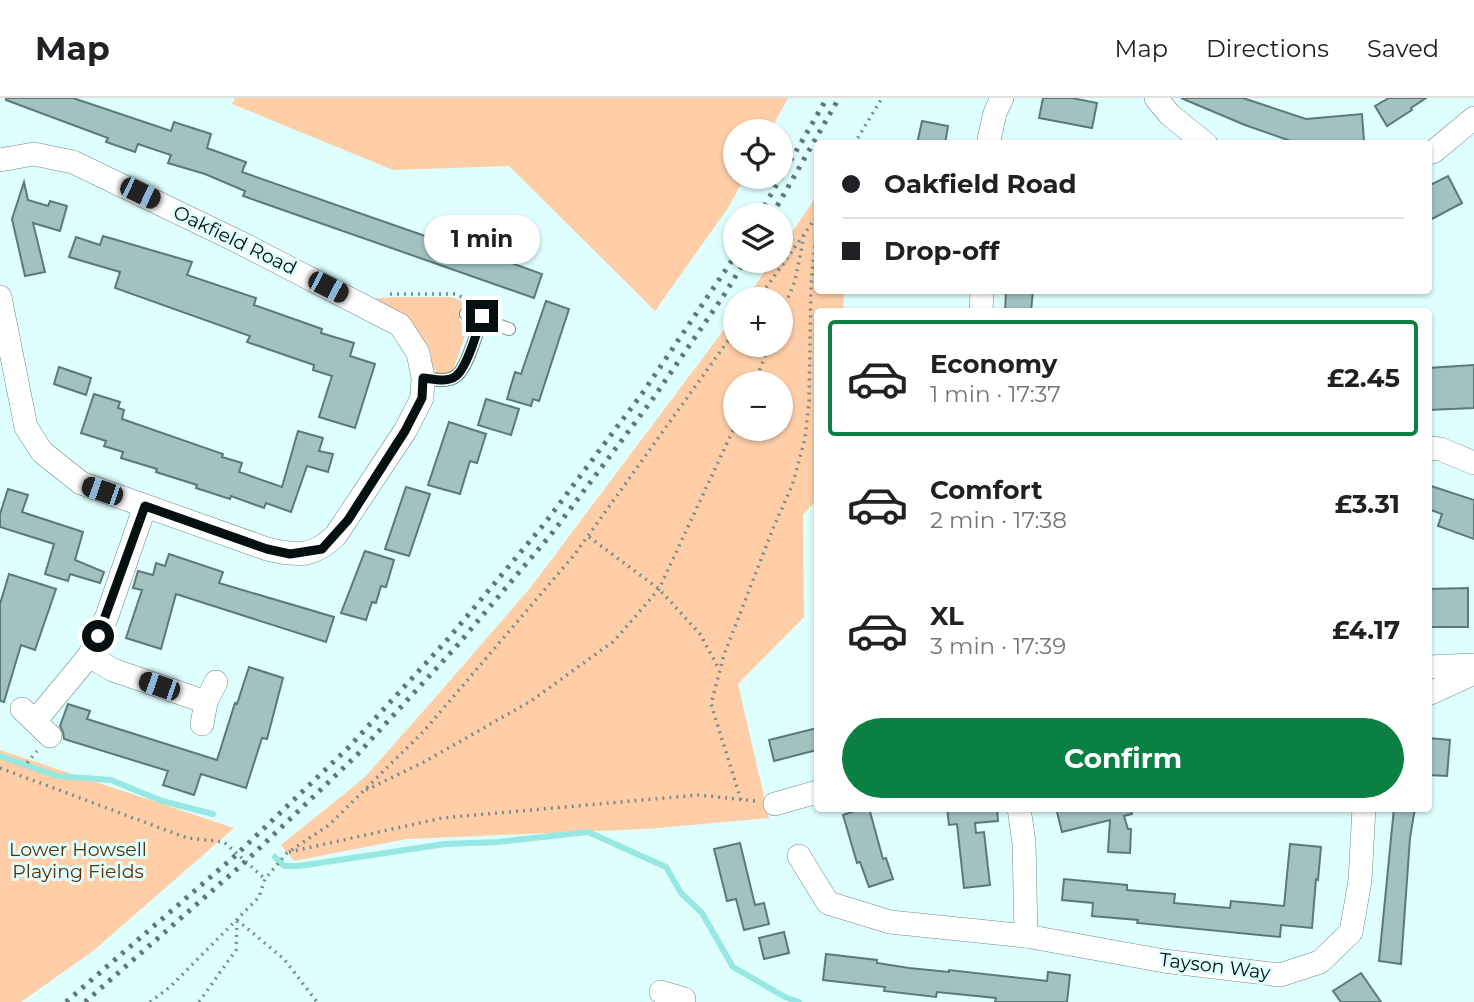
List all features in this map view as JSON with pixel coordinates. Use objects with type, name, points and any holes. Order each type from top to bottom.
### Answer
[{"type":"street","points":[[989,140],[1002,98]]},
{"type":"street","points":[[1156,98],[1170,115],[1201,140]]},
{"type":"street","points":[[1432,152],[1474,118]]},
{"type":"street","name":"Oakfield Road","points":[[0,160],[34,154],[74,162],[337,291],[400,325],[418,353],[423,378]]},
{"type":"street","points":[[0,297],[7,374],[26,427],[42,452],[81,483],[267,549],[290,554],[322,549],[348,520],[405,431],[422,398],[423,378]]},
{"type":"street","points":[[1432,448],[1474,463]]},
{"type":"street","points":[[36,722],[89,656],[107,616],[145,506]]},
{"type":"street","points":[[89,656],[113,670],[208,703]]},
{"type":"street","points":[[1432,667],[1474,666]]},
{"type":"street","points":[[1432,692],[1474,673]]},
{"type":"street","points":[[775,804],[814,793]]},
{"type":"street","points":[[1020,812],[1024,843],[1026,936]]},
{"type":"street","name":"Tayson Way","points":[[799,856],[828,903],[890,922],[1026,936],[1164,961],[1280,975],[1320,962],[1351,932],[1360,881],[1364,812]]},
{"type":"street","points":[[661,992],[687,1001]]},
{"type":"lane","points":[[467,314],[509,329]]},
{"type":"lane","points":[[423,378],[443,381],[456,376],[463,366],[482,318]]},
{"type":"path","points":[[856,140],[882,98]]},
{"type":"path","points":[[767,287],[814,220]]},
{"type":"path","points":[[792,287],[805,233]]},
{"type":"path","points":[[741,800],[711,704],[720,671],[764,552],[792,486],[805,439],[809,401],[814,256]]},
{"type":"path","points":[[381,295],[454,294],[476,303],[482,318]]},
{"type":"path","points":[[150,1002],[170,986],[259,897],[265,879],[287,853],[329,825],[424,730],[575,554],[723,348]]},
{"type":"path","points":[[361,793],[424,762],[531,701],[614,641],[659,589],[728,441]]},
{"type":"path","points":[[588,537],[659,589],[700,634],[720,671]]},
{"type":"path","points":[[0,768],[187,838],[224,842],[265,879]]},
{"type":"path","points":[[287,853],[442,818],[698,795],[775,804]]},
{"type":"path","points":[[199,1002],[236,950],[237,920]]},
{"type":"path","points":[[237,920],[284,959],[317,1002]]},
{"type":"green space","points":[[235,98],[788,98],[777,119],[723,119],[723,189],[738,189],[731,203],[723,203],[723,215],[655,311],[509,166],[393,170],[232,104]]},
{"type":"green space","points":[[814,200],[814,294],[844,294],[843,308],[814,308],[814,502],[803,515],[804,617],[738,684],[769,818],[647,829],[407,839],[294,861],[281,845],[365,777],[531,587],[723,331],[723,357],[793,357],[793,287],[754,287],[764,273],[793,273],[793,231]]},
{"type":"green space","points":[[451,297],[468,303],[459,320],[468,327],[452,373],[439,376],[369,299]]},
{"type":"green space","name":"Lower Howsell Playing Fields","points":[[0,750],[234,828],[93,951],[21,1002],[0,1002]]},
{"type":"building","points":[[6,98],[73,98],[171,131],[174,122],[211,134],[207,148],[246,162],[242,172],[542,274],[534,298],[243,196],[245,191],[205,174],[168,163],[171,155],[138,144],[135,152],[106,142],[108,138]]},
{"type":"building","points":[[1043,98],[1072,98],[1097,103],[1092,128],[1039,118]]},
{"type":"building","points":[[1181,98],[1243,98],[1306,119],[1362,114],[1364,140],[1288,140]]},
{"type":"building","points":[[1389,98],[1426,98],[1387,126],[1375,106]]},
{"type":"building","points":[[922,121],[948,126],[946,140],[918,140]]},
{"type":"building","points":[[1448,176],[1462,203],[1432,219],[1432,184]]},
{"type":"building","points":[[24,182],[28,200],[48,206],[50,201],[67,206],[60,231],[33,223],[45,272],[25,276],[12,219]]},
{"type":"building","points":[[103,236],[192,262],[187,275],[256,298],[254,305],[322,329],[321,333],[354,343],[350,356],[375,364],[355,428],[319,417],[332,376],[313,370],[314,365],[247,342],[250,336],[115,288],[120,272],[69,257],[76,237],[100,245]]},
{"type":"building","points":[[1006,294],[1033,294],[1031,308],[1005,308]]},
{"type":"building","points":[[546,301],[569,309],[539,401],[533,399],[531,406],[507,399],[515,372],[521,374]]},
{"type":"building","points":[[1474,365],[1474,408],[1432,410],[1432,368]]},
{"type":"building","points":[[59,367],[91,378],[86,395],[54,384]]},
{"type":"building","points":[[94,394],[120,402],[118,408],[124,410],[122,419],[223,454],[222,457],[242,463],[239,472],[282,487],[298,431],[323,438],[319,451],[333,454],[328,472],[307,466],[291,512],[266,503],[264,508],[231,496],[230,499],[196,488],[197,485],[156,472],[157,469],[121,458],[123,452],[104,446],[106,441],[81,433]]},
{"type":"building","points":[[486,399],[519,409],[511,435],[478,425]]},
{"type":"building","points":[[449,422],[486,434],[477,463],[470,461],[460,494],[428,485]]},
{"type":"building","points":[[1432,486],[1474,500],[1474,539],[1438,526],[1442,514],[1432,510]]},
{"type":"building","points":[[406,487],[430,494],[409,556],[385,549]]},
{"type":"building","points":[[8,489],[28,495],[22,512],[83,532],[75,560],[104,572],[100,583],[70,574],[68,581],[45,574],[54,544],[0,527],[0,514]]},
{"type":"building","points":[[365,551],[394,560],[386,587],[381,586],[376,603],[372,602],[366,620],[341,613]]},
{"type":"building","points":[[169,554],[223,572],[219,583],[334,617],[326,642],[176,594],[161,649],[126,638],[142,590],[133,588],[138,571],[153,575],[156,563],[165,566]]},
{"type":"building","points":[[9,574],[56,589],[35,650],[21,645],[4,702],[0,701],[0,604]]},
{"type":"building","points":[[1468,588],[1468,627],[1432,627],[1432,589]]},
{"type":"building","points":[[249,667],[283,678],[267,739],[262,738],[246,788],[201,774],[194,795],[163,785],[168,771],[64,739],[60,726],[68,704],[90,711],[87,719],[217,760]]},
{"type":"building","points":[[814,729],[814,751],[774,761],[769,740]]},
{"type":"building","points":[[1432,738],[1450,740],[1447,776],[1432,775]]},
{"type":"building","points":[[870,812],[883,859],[886,858],[893,879],[869,887],[860,862],[857,863],[843,815]]},
{"type":"building","points":[[947,812],[997,812],[998,821],[975,823],[976,833],[984,832],[990,885],[964,888],[957,824],[949,825]]},
{"type":"building","points":[[1057,812],[1132,812],[1124,816],[1128,829],[1131,829],[1130,853],[1108,852],[1110,820],[1062,832]]},
{"type":"building","points":[[1394,812],[1414,812],[1401,964],[1379,961]]},
{"type":"building","points":[[740,843],[755,905],[764,903],[769,924],[744,930],[736,899],[727,901],[714,849]]},
{"type":"building","points":[[1290,844],[1321,847],[1318,880],[1316,879],[1312,928],[1281,925],[1280,937],[1092,916],[1093,903],[1062,900],[1064,879],[1127,885],[1127,890],[1175,894],[1174,903],[1230,908],[1231,901],[1284,906]]},
{"type":"building","points":[[784,932],[789,953],[764,959],[759,938]]},
{"type":"building","points":[[826,954],[877,960],[877,963],[909,968],[1047,981],[1048,972],[1070,975],[1067,1002],[995,1002],[996,998],[937,992],[936,997],[884,991],[885,987],[823,980]]},
{"type":"building","points":[[1361,973],[1381,1002],[1341,1002],[1333,991]]},
{"type":"waterway","points":[[0,756],[57,776],[111,780],[162,801],[213,814]]},
{"type":"waterway","points":[[275,857],[284,866],[299,866],[445,844],[498,842],[588,832],[666,867],[681,893],[702,913],[733,967],[785,997],[799,1002]]},
{"type":"railway","points":[[766,203],[827,98]]},
{"type":"railway","points":[[815,140],[839,98]]},
{"type":"railway","points":[[779,203],[814,142]]},
{"type":"railway","points":[[66,1002],[236,855],[349,747],[448,639],[545,523],[644,391],[724,273]]},
{"type":"railway","points":[[85,1002],[245,862],[356,756],[455,648],[553,532],[652,400],[738,273]]},
{"type":"route","points":[[98,636],[145,506],[267,549],[290,554],[322,549],[348,520],[405,431],[422,398],[423,378],[443,381],[456,376],[463,366],[482,316]]}]
